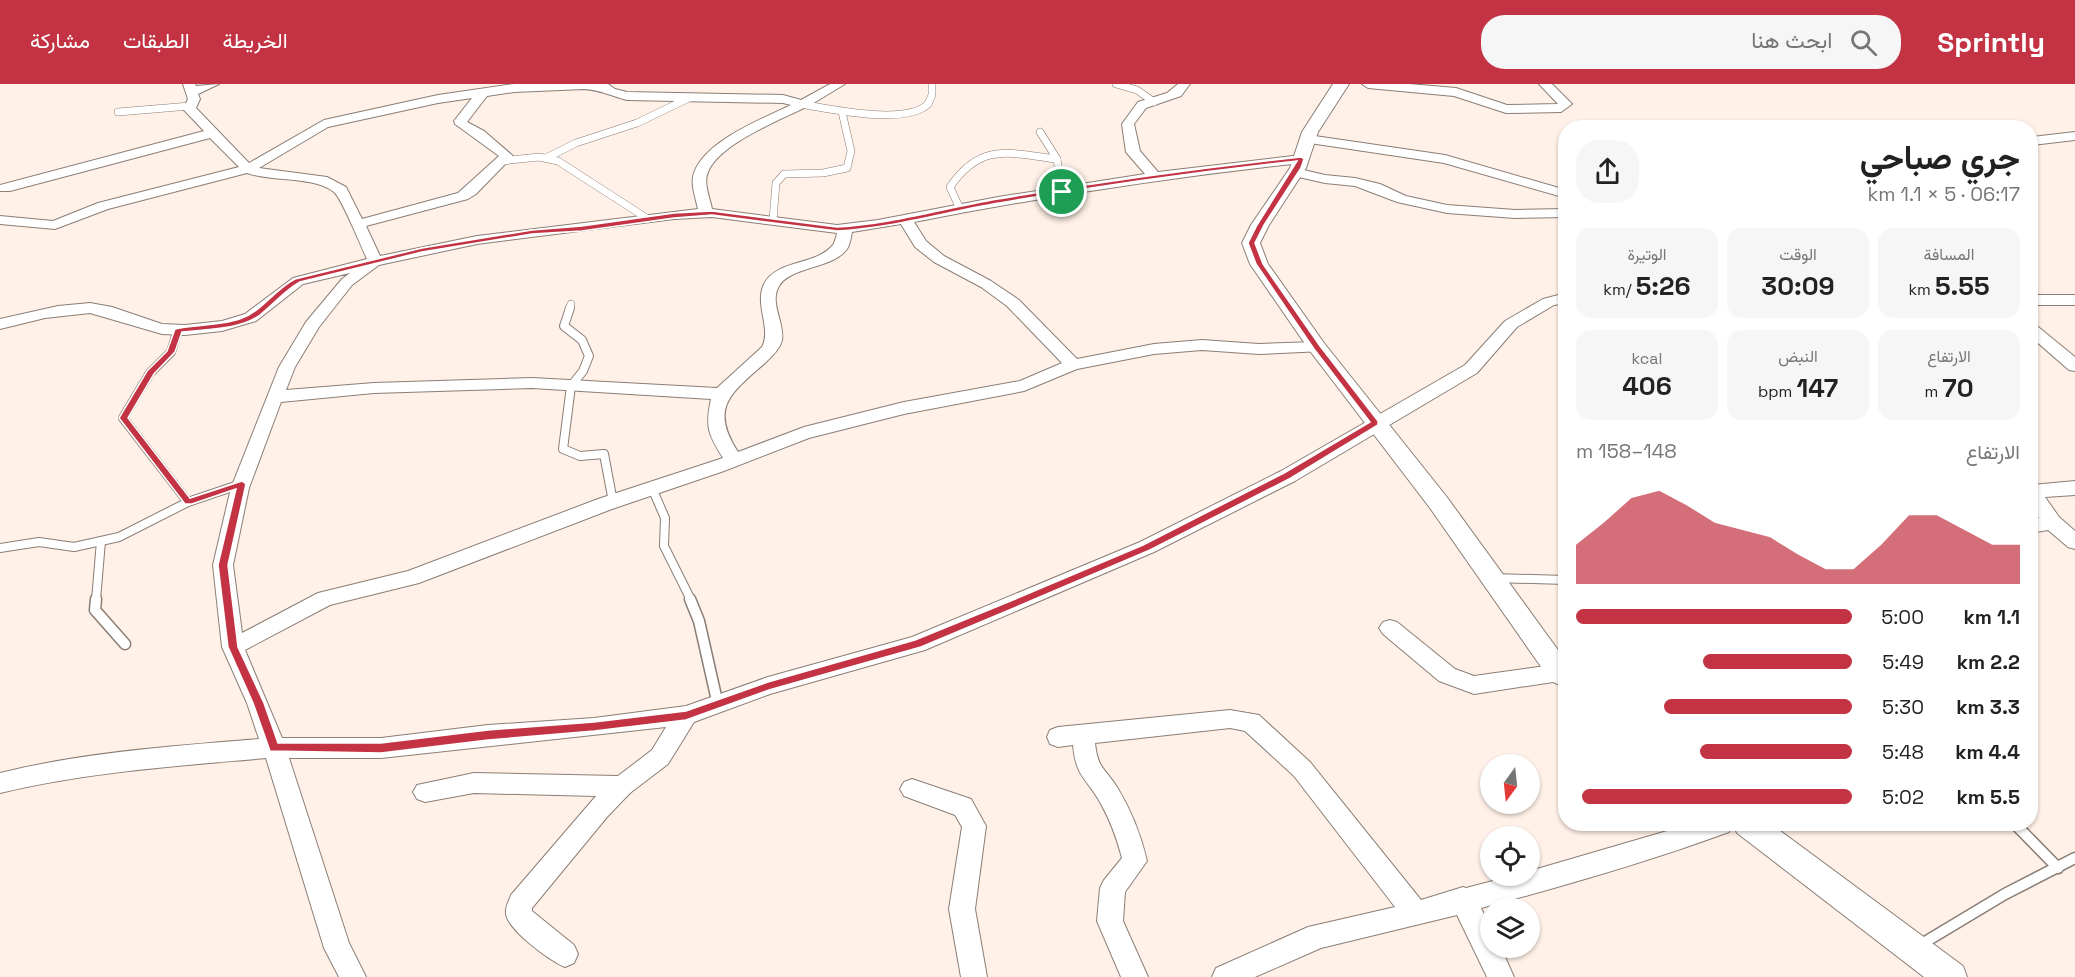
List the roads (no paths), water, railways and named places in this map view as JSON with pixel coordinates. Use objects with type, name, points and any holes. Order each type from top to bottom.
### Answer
[{"type":"street","points":[[213,84],[190,94],[189,109],[248,169],[262,174],[322,180],[341,190],[375,261]]},
{"type":"street","points":[[633,96],[640,84]]},
{"type":"street","points":[[706,213],[700,175],[704,165],[738,138],[806,105],[839,84]]},
{"type":"street","points":[[1155,177],[1133,152],[1128,124],[1143,105],[1170,96],[1182,89],[1184,84]]},
{"type":"street","points":[[1341,84],[1251,243],[1259,264],[1317,347],[1438,502],[1558,668]]},
{"type":"street","points":[[1368,84],[1456,92],[1506,109],[1561,108],[1566,104],[1545,84]]},
{"type":"street","points":[[0,220],[55,225],[104,206],[248,169],[324,124],[483,92],[514,88],[584,85],[603,86],[611,92],[633,96],[783,99],[806,105]]},
{"type":"street","points":[[358,224],[463,196],[502,161],[506,156],[503,153],[479,134],[461,124],[460,121],[483,92]]},
{"type":"street","points":[[5,188],[212,133]]},
{"type":"street","points":[[2038,140],[2075,136]]},
{"type":"street","points":[[1301,157],[1402,199],[1446,209],[1515,214],[1558,213]]},
{"type":"street","points":[[0,324],[89,308],[105,310],[153,328],[178,330],[243,321],[256,314],[284,288],[298,281],[422,250],[532,232],[582,229],[706,213],[846,228],[906,220],[1155,177],[1301,157],[1445,159],[1558,192]]},
{"type":"street","points":[[906,220],[920,244],[939,259],[986,284],[1013,303],[1073,365]]},
{"type":"street","points":[[734,460],[718,437],[715,420],[721,394],[769,350],[774,340],[768,299],[772,284],[784,274],[828,256],[840,248],[846,228]]},
{"type":"street","points":[[353,977],[337,948],[291,796],[258,703],[233,647],[223,565],[242,484],[287,368],[312,325],[347,282],[375,261]]},
{"type":"street","points":[[2038,299],[2075,300]]},
{"type":"street","points":[[0,783],[37,774],[160,757],[274,748],[381,748],[686,716],[768,686],[917,644],[1136,552],[1288,476],[1375,423],[1471,369],[1511,324],[1549,302],[1558,300]]},
{"type":"street","points":[[2038,335],[2075,366]]},
{"type":"street","points":[[233,647],[325,599],[412,578],[474,552],[804,434],[893,410],[1024,386],[1073,365],[1154,349],[1202,345],[1259,349],[1317,347]]},
{"type":"street","points":[[274,397],[384,387],[532,383],[721,394]]},
{"type":"street","points":[[2038,491],[2075,488]]},
{"type":"street","points":[[2038,502],[2052,522],[2075,542]]},
{"type":"street","points":[[2038,525],[2052,522]]},
{"type":"street","points":[[1390,628],[1447,675],[1474,686],[1558,676]]},
{"type":"street","points":[[565,954],[521,918],[519,904],[599,808],[622,786],[660,758],[686,716]]},
{"type":"street","points":[[1058,737],[1230,719],[1251,722],[1302,769],[1416,914]]},
{"type":"street","points":[[1083,734],[1086,764],[1109,795],[1128,834],[1135,861],[1113,888],[1110,921],[1135,977]]},
{"type":"street","points":[[426,792],[474,783],[622,786]]},
{"type":"street","points":[[912,789],[963,807],[974,826],[962,909],[974,977]]},
{"type":"street","points":[[1225,977],[1310,939],[1416,914],[1463,899],[1578,870],[1701,831]]},
{"type":"street","points":[[1757,831],[1952,977]]},
{"type":"street","points":[[1463,899],[1501,977]]},
{"type":"lane","points":[[806,105],[854,114],[915,112],[924,108],[931,101],[932,84]]},
{"type":"lane","points":[[1116,84],[1137,90],[1154,102]]},
{"type":"lane","points":[[118,112],[190,94]]},
{"type":"lane","points":[[546,158],[576,143],[637,123],[689,98]]},
{"type":"lane","points":[[773,220],[776,183],[784,174],[823,173],[847,168],[851,151],[842,112]]},
{"type":"lane","points":[[1040,132],[1057,159],[1062,192]]},
{"type":"lane","points":[[960,209],[950,187],[957,175],[986,153],[1057,159]]},
{"type":"lane","points":[[502,161],[546,158],[558,160],[648,219]]},
{"type":"lane","points":[[572,304],[564,326],[582,340],[589,356],[583,371],[571,386],[563,449],[580,456],[604,454],[613,502]]},
{"type":"lane","points":[[178,330],[171,352],[150,373],[123,418],[188,502]]},
{"type":"lane","points":[[0,548],[39,542],[74,547],[119,537],[188,502],[242,484]]},
{"type":"lane","points":[[652,488],[665,518],[664,546],[683,581],[699,621],[718,705]]},
{"type":"lane","points":[[101,541],[95,610],[125,645]]},
{"type":"lane","points":[[1491,578],[1558,580]]},
{"type":"lane","points":[[2022,831],[2058,868]]},
{"type":"lane","points":[[1913,950],[2005,894],[2075,858]]}]
